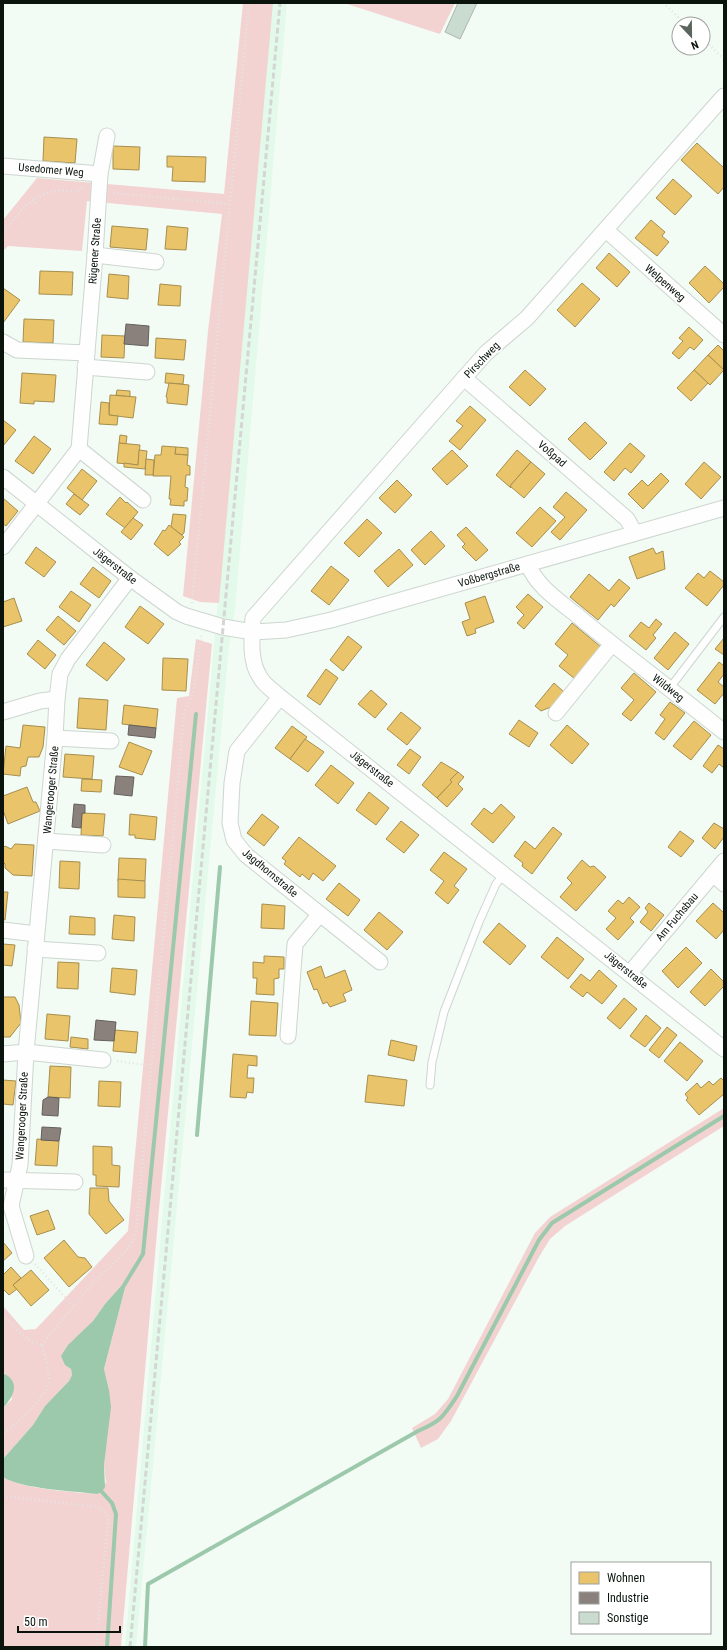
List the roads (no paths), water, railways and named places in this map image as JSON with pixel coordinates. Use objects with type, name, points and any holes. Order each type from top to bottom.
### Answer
[{"type":"street","name":"Pirschweg","points":[[252,632],[253,618],[486,353],[527,318],[724,96]]},
{"type":"street","name":"Rügener Straße","points":[[79,449],[100,174],[107,136]]},
{"type":"street","name":"Usedomer Weg","points":[[3,166],[100,174]]},
{"type":"street","name":"Welpenweg","points":[[606,230],[724,335]]},
{"type":"street","points":[[95,255],[156,262]]},
{"type":"street","points":[[3,342],[17,350],[86,360],[147,372]]},
{"type":"street","name":"Voßpad","points":[[464,378],[627,519],[635,533]]},
{"type":"street","points":[[3,547],[79,449],[143,500]]},
{"type":"street","name":"Jägerstraße","points":[[3,477],[130,578],[177,612],[223,627],[252,632],[254,663],[260,678],[280,697],[504,873],[724,1049]]},
{"type":"street","name":"Voßbergstraße","points":[[252,632],[286,630],[332,620],[724,508]]},
{"type":"street","name":"Wildweg","points":[[528,564],[531,572],[541,585],[612,644],[724,732]]},
{"type":"street","name":"Wangerooger Straße","points":[[26,1256],[11,1206],[10,1180],[20,1165],[26,1052],[36,934],[56,738],[57,698],[60,674],[68,659],[130,578]]},
{"type":"street","points":[[556,713],[612,644]]},
{"type":"street","name":"Jagdhornstraße","points":[[280,697],[237,751],[232,783],[230,823],[234,840],[246,855],[380,962]]},
{"type":"street","points":[[3,712],[40,701],[57,698]]},
{"type":"street","name":"Wangerooger Straße","points":[[56,738],[111,741]]},
{"type":"street","name":"Wangerooger Straße","points":[[46,841],[102,845]]},
{"type":"street","name":"Am Fuchsbau","points":[[630,973],[719,879],[724,862]]},
{"type":"street","points":[[288,1036],[295,944],[320,914]]},
{"type":"street","points":[[3,930],[36,934]]},
{"type":"street","points":[[35,949],[98,953]]},
{"type":"street","points":[[3,1054],[26,1052],[103,1060]]},
{"type":"street","points":[[10,1180],[75,1182]]},
{"type":"lane","points":[[669,689],[724,618]]},
{"type":"lane","points":[[430,1085],[432,1062],[444,1012],[479,922],[496,884],[504,873]]},
{"type":"waterway","points":[[123,1287],[143,1254],[196,714]]},
{"type":"waterway","points":[[197,1135],[220,867]]},
{"type":"waterway","points":[[145,1647],[148,1584],[441,1418],[457,1396],[539,1240],[552,1223],[724,1116]]},
{"type":"waterway","points":[[102,1492],[112,1503],[116,1514],[107,1647]]},
{"type":"railway","points":[[130,1647],[280,3]]}]
